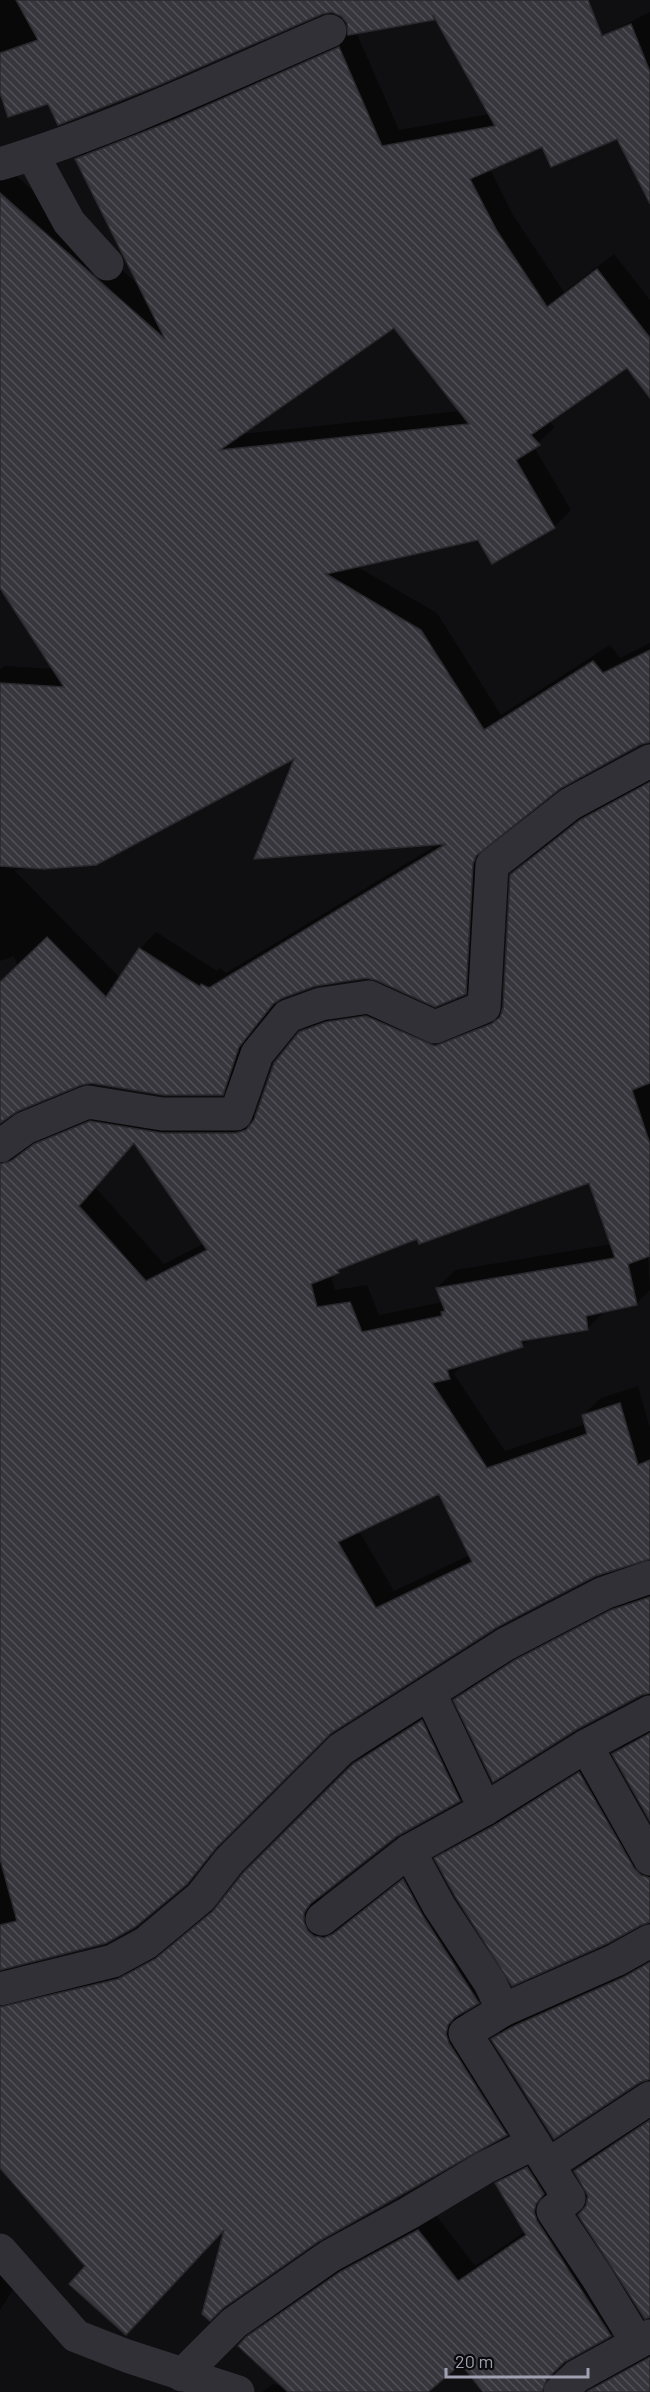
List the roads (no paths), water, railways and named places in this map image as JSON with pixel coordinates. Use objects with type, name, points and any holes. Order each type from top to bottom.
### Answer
[{"type":"street","points":[[0,164],[150,109],[330,31]]},
{"type":"street","points":[[32,154],[69,222],[107,264]]},
{"type":"street","points":[[0,1146],[25,1128],[88,1102],[162,1114],[236,1114],[257,1054],[288,1016],[321,1004],[369,997],[435,1028],[484,1007],[492,865],[570,804],[650,761]]},
{"type":"street","points":[[0,1989],[113,1960],[146,1943],[201,1896],[229,1861],[340,1749],[516,1639],[604,1593],[650,1577]]},
{"type":"street","points":[[430,1694],[485,1809]]},
{"type":"street","points":[[322,1919],[409,1851],[485,1809],[586,1746],[650,1712]]},
{"type":"street","points":[[586,1746],[650,1858]]},
{"type":"street","points":[[409,1851],[439,1906],[490,1983],[503,2010]]},
{"type":"street","points":[[560,2392],[577,2376],[644,2339],[597,2277],[553,2211],[569,2198],[465,2033],[503,2010],[616,1960],[650,1941]]},
{"type":"street","points":[[182,2375],[234,2323],[330,2256],[409,2213],[484,2168],[541,2154],[650,2097]]},
{"type":"street","points":[[0,2250],[76,2336],[182,2375],[238,2392]]}]
